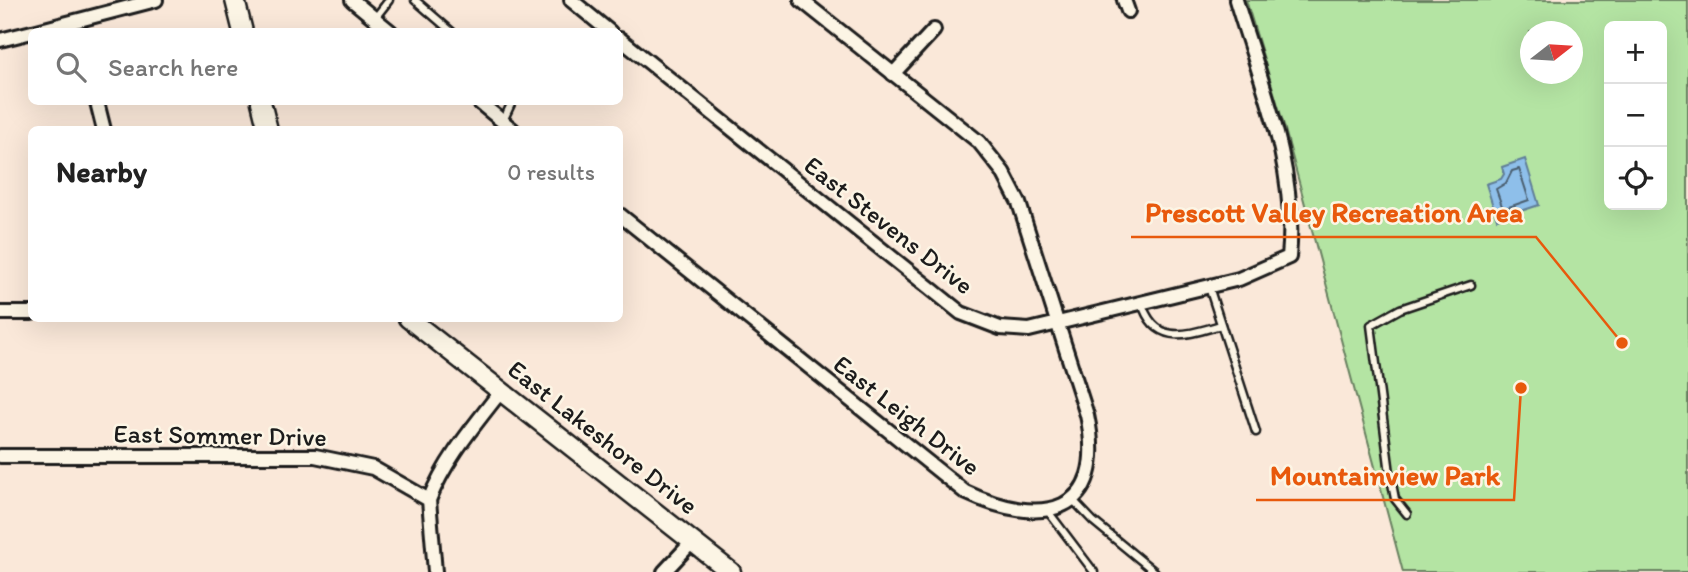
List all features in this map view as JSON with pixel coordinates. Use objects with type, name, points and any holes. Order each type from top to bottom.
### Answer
[{"type":"main road","points":[[234,0],[242,28]]},
{"type":"main road","points":[[262,105],[267,126]]},
{"type":"main road","name":"East Lakeshore Drive","points":[[413,322],[731,572]]},
{"type":"street","points":[[80,26],[156,0]]},
{"type":"street","points":[[352,0],[386,28]]},
{"type":"street","points":[[571,0],[605,28]]},
{"type":"street","points":[[800,0],[979,142],[1003,172],[1019,202],[1091,436],[1090,463],[1084,482],[1072,499]]},
{"type":"street","name":"East Stevens Drive","points":[[623,41],[961,313],[1000,328],[1029,330],[1208,284],[1239,279],[1289,257],[1291,221],[1281,147],[1236,0]]},
{"type":"street","points":[[893,74],[934,30]]},
{"type":"street","points":[[0,40],[28,33]]},
{"type":"street","points":[[98,105],[103,126]]},
{"type":"street","points":[[483,105],[509,126]]},
{"type":"street","name":"East Leigh Drive","points":[[623,217],[965,492],[995,506],[1018,512],[1047,510],[1072,499]]},
{"type":"street","points":[[0,313],[28,313]]},
{"type":"street","points":[[435,572],[429,500],[440,474],[460,443],[501,391]]},
{"type":"street","name":"East Sommer Drive","points":[[0,456],[315,456],[373,468],[429,500]]},
{"type":"street","points":[[664,572],[693,541]]},
{"type":"lane","points":[[374,18],[390,0]]},
{"type":"lane","points":[[415,0],[447,28]]},
{"type":"lane","points":[[503,121],[511,105]]},
{"type":"lane","points":[[1208,284],[1256,432]]},
{"type":"lane","points":[[1407,514],[1395,499],[1392,486],[1371,325],[1400,309],[1471,285]]},
{"type":"lane","points":[[1141,301],[1146,318],[1172,335],[1182,337],[1221,325]]},
{"type":"lane","points":[[1072,499],[1093,521],[1155,572]]},
{"type":"lane","points":[[1047,510],[1094,572]]},
{"type":"green space","points":[[1246,0],[1688,0],[1688,572],[1403,572],[1283,122]]},
{"type":"water","points":[[1525,159],[1539,205],[1497,219],[1486,184],[1501,179],[1504,174],[1502,167]]},
{"type":"place","name":"Prescott Valley Recreation Area","points":[[1622,343]]},
{"type":"place","name":"Mountainview Park","points":[[1521,388]]}]
